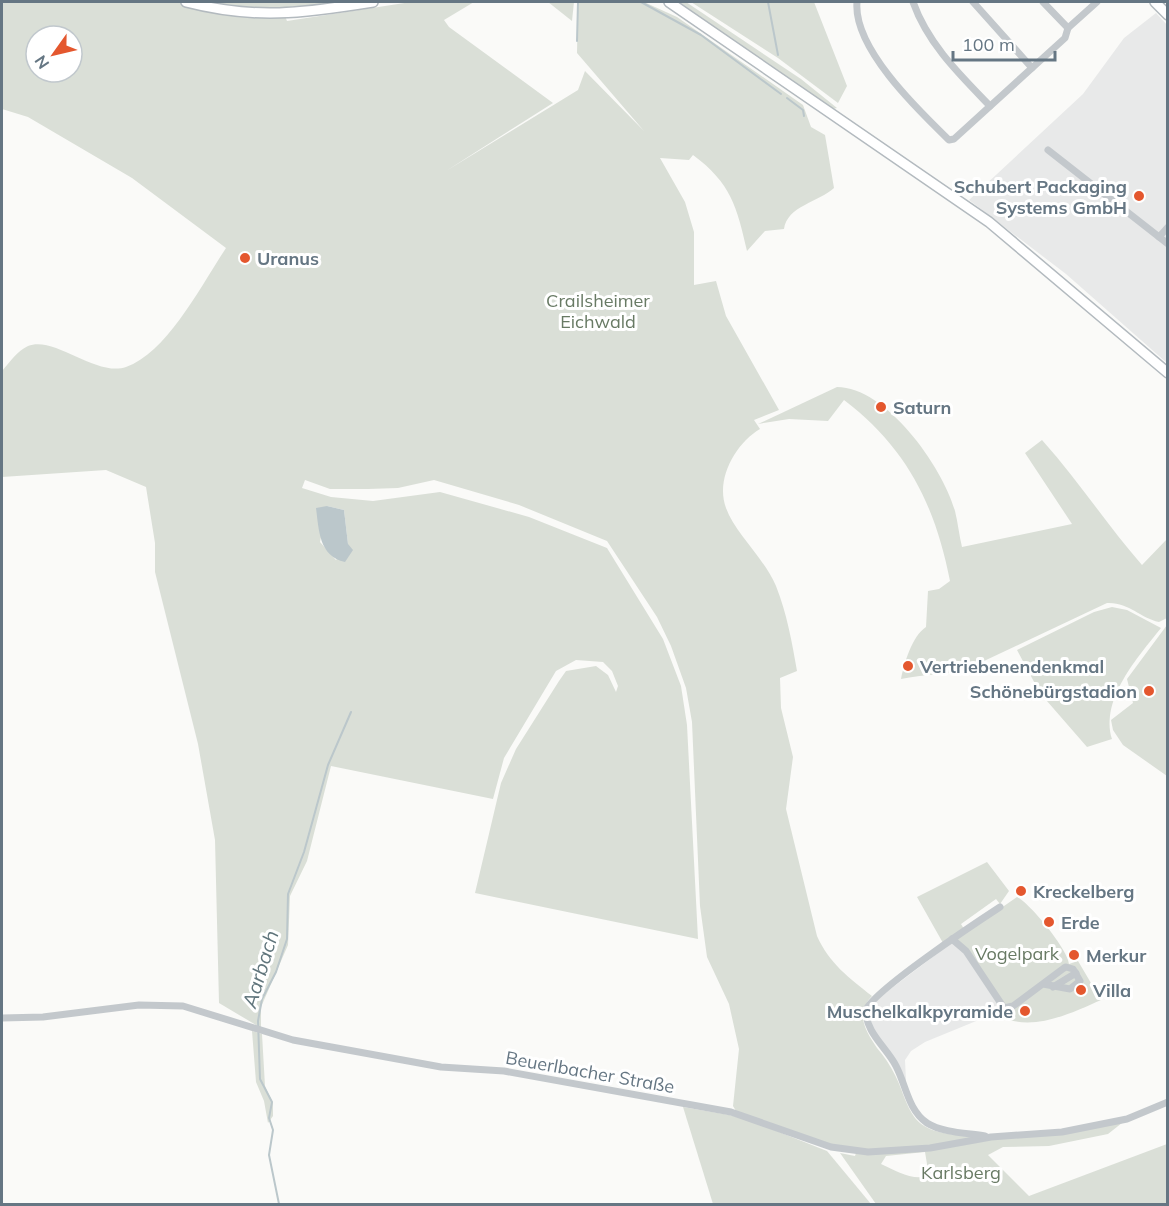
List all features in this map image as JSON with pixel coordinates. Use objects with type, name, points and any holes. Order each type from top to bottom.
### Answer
[{"type":"main road","points":[[186,2],[222,11],[266,15],[373,2]]},
{"type":"main road","points":[[669,2],[989,222],[1167,373]]},
{"type":"main road","points":[[1155,2],[1167,15]]},
{"type":"street","points":[[857,2],[863,32],[878,62],[894,83],[949,140],[954,139],[1065,38],[1068,28],[1091,3]]},
{"type":"street","points":[[913,2],[921,22],[937,49],[990,106]]},
{"type":"street","points":[[973,2],[1032,68]]},
{"type":"street","points":[[1043,2],[1068,28]]},
{"type":"street","points":[[1048,150],[1167,244]]},
{"type":"street","points":[[1160,237],[1167,227]]},
{"type":"street","points":[[991,1137],[944,1130],[922,1120],[913,1108],[894,1062],[867,1020],[866,1010],[872,1001],[952,939],[1000,907]]},
{"type":"street","points":[[952,939],[966,951],[1000,1004],[1007,1009],[1066,967],[1076,973],[1080,981],[1075,987],[1053,987],[1043,984]]},
{"type":"street","points":[[1053,987],[1076,973]]},
{"type":"street","name":"Beuerlbacher Straße","points":[[2,1018],[43,1017],[148,1005],[183,1006],[293,1040],[441,1067],[504,1071],[731,1112],[831,1147],[868,1152],[930,1148],[991,1137],[1062,1132],[1127,1119],[1167,1102]]},
{"type":"shaded area","points":[[1156,13],[1168,26],[1167,363],[1066,274],[969,200],[1083,94],[1124,38]]},
{"type":"shaded area","points":[[327,506],[344,510],[348,544],[353,550],[345,562],[330,554],[322,541],[316,508]]},
{"type":"shaded area","points":[[954,941],[977,969],[1003,1010],[925,1042],[911,1051],[905,1060],[906,1081],[871,1028],[867,1012],[876,1000]]},
{"type":"green space","points":[[2,2],[344,2],[283,11],[287,21],[411,2],[474,2],[444,20],[449,27],[553,103],[446,171],[578,90],[585,71],[644,131],[577,53],[578,2],[644,2],[677,17],[803,105],[811,127],[825,135],[834,188],[797,210],[786,221],[784,229],[765,231],[747,251],[736,209],[724,186],[706,165],[693,155],[689,160],[660,158],[685,202],[694,232],[694,285],[716,281],[726,316],[779,410],[754,420],[760,429],[743,443],[730,463],[723,485],[723,497],[730,517],[776,586],[791,639],[797,671],[780,678],[781,708],[793,757],[786,809],[817,936],[834,962],[872,996],[864,1009],[866,1028],[898,1081],[908,1107],[920,1123],[936,1131],[989,1136],[1052,1131],[1127,1119],[1108,1134],[1049,1146],[1003,1147],[988,1155],[1029,1196],[1167,1144],[1167,1204],[876,1204],[840,1153],[855,1156],[857,1150],[836,1146],[736,1111],[733,1106],[739,1049],[729,1004],[707,957],[700,906],[692,722],[686,688],[671,646],[657,617],[607,541],[519,505],[434,480],[398,488],[330,489],[305,480],[302,488],[331,497],[373,501],[440,492],[529,517],[607,548],[663,639],[681,686],[687,725],[698,939],[475,893],[501,783],[516,749],[566,671],[596,666],[608,675],[616,692],[618,686],[612,671],[603,662],[576,660],[556,671],[504,758],[493,799],[331,766],[307,861],[290,896],[288,945],[261,1007],[261,1028],[219,1003],[215,840],[198,744],[155,572],[155,543],[146,487],[106,470],[2,477],[2,371],[20,351],[38,344],[63,350],[89,362],[114,369],[126,367],[141,359],[156,348],[169,333],[195,298],[226,248],[132,178],[28,117],[2,109]],"holes":[[[327,506],[344,510],[348,544],[336,560],[320,542]],[[925,1152],[929,1176],[910,1176],[881,1164],[886,1156]]]},
{"type":"green space","points":[[548,2],[574,2],[572,21]]},
{"type":"green space","points":[[676,2],[686,2],[801,79],[837,108],[833,109]]},
{"type":"green space","points":[[691,2],[814,2],[847,86],[838,103],[778,58]]},
{"type":"green space","points":[[837,387],[856,391],[874,400],[910,432],[925,452],[948,493],[955,511],[962,547],[1072,524],[1025,453],[1042,440],[1142,565],[1167,539],[1167,618],[1159,622],[1122,605],[1107,603],[967,669],[901,679],[913,643],[926,627],[928,591],[939,589],[950,581],[936,527],[915,480],[885,438],[844,400],[828,421],[789,419],[758,424]]},
{"type":"green space","points":[[1112,607],[1127,610],[1161,628],[1132,665],[1116,694],[1111,709],[1112,739],[1087,747],[1040,693],[1017,650],[1094,612]]},
{"type":"green space","name":"Schönebürgstadion","points":[[1167,625],[1167,776],[1123,745],[1113,730],[1111,720],[1133,703],[1127,679]]},
{"type":"green space","points":[[987,862],[1009,891],[1000,904],[996,899],[961,924],[964,929],[943,943],[917,897]]},
{"type":"green space","name":"Vogelpark","points":[[1017,897],[1031,908],[1048,928],[1063,949],[1069,964],[1078,961],[1101,1000],[1063,1016],[1035,1022],[1009,1020],[997,1014],[1004,1011],[1005,1006],[955,940]]},
{"type":"green space","points":[[252,1031],[262,1034],[265,1086],[273,1103],[273,1116],[268,1123],[264,1101],[256,1082]]},
{"type":"green space","points":[[683,1107],[741,1117],[827,1151],[871,1204],[713,1204]]},
{"type":"waterway","points":[[577,41],[578,2]]},
{"type":"waterway","points":[[641,2],[701,35],[781,94]]},
{"type":"waterway","points":[[768,2],[778,55]]},
{"type":"waterway","points":[[787,98],[803,110],[804,116]]},
{"type":"waterway","name":"Aarbach","points":[[279,1204],[269,1155],[273,1130],[269,1118],[272,1102],[260,1079],[258,1021],[262,999],[276,972],[287,939],[288,894],[304,852],[328,765],[351,712]]},
{"type":"place","name":"Schubert Packaging Systems GmbH","points":[[1139,196]]},
{"type":"place","name":"Uranus","points":[[245,258]]},
{"type":"place","name":"Saturn","points":[[881,407]]},
{"type":"place","name":"Vertriebenendenkmal","points":[[908,666]]},
{"type":"place","name":"Schönebürgstadion","points":[[1149,691]]},
{"type":"place","name":"Kreckelberg","points":[[1021,891]]},
{"type":"place","name":"Erde","points":[[1049,922]]},
{"type":"place","name":"Merkur","points":[[1074,955]]},
{"type":"place","name":"Villa","points":[[1081,990]]},
{"type":"place","name":"Muschelkalkpyramide","points":[[1025,1011]]},
{"type":"park label","name":"Crailsheimer Eichwald","points":[[598,310]]},
{"type":"park label","name":"Karlsberg","points":[[961,1172]]}]
